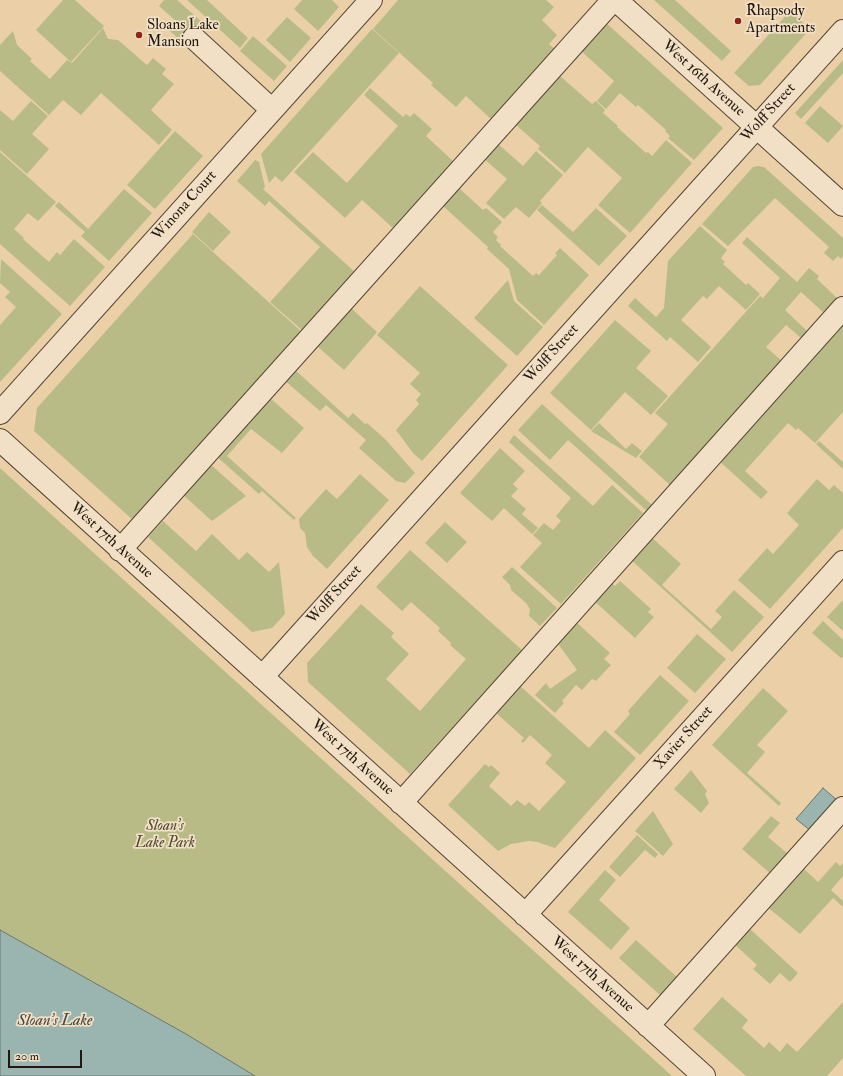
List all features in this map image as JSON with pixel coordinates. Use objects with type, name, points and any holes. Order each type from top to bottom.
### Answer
[{"type":"street","name":"West 16th Avenue","points":[[614,0],[843,205]]},
{"type":"street","points":[[120,550],[614,0]]},
{"type":"street","name":"Winona Court","points":[[0,413],[369,1]]},
{"type":"street","name":"Wolff Street","points":[[262,676],[843,31]]},
{"type":"street","points":[[194,38],[272,110]]},
{"type":"street","points":[[401,802],[843,308]]},
{"type":"street","name":"West 17th Avenue","points":[[0,440],[704,1076]]},
{"type":"street","name":"Xavier Street","points":[[525,914],[843,562]]},
{"type":"street","points":[[648,1026],[843,808]]},
{"type":"green space","points":[[63,0],[75,0],[104,26],[71,62],[36,30]]},
{"type":"green space","points":[[164,0],[177,0],[203,23],[184,44],[169,30],[176,21],[159,6]]},
{"type":"green space","points":[[187,0],[207,0],[248,38],[240,48]]},
{"type":"green space","points":[[302,0],[332,0],[339,7],[318,31],[294,9]]},
{"type":"green space","points":[[398,0],[546,0],[554,7],[542,20],[557,35],[549,44],[557,51],[493,121],[466,96],[456,107],[431,85],[433,83],[373,29]]},
{"type":"green space","points":[[654,0],[675,0],[731,51],[722,61]]},
{"type":"green space","points":[[790,11],[810,29],[760,85],[749,86],[734,73]]},
{"type":"green space","points":[[287,17],[311,38],[290,62],[266,40]]},
{"type":"green space","points":[[605,22],[723,128],[694,160],[668,138],[670,136],[665,131],[666,130],[638,105],[636,107],[620,93],[606,109],[597,101],[614,81],[580,50]]},
{"type":"green space","points":[[103,28],[108,39],[118,40],[147,65],[153,58],[166,69],[162,74],[174,84],[151,110],[172,130],[159,145],[101,93],[81,115],[63,100],[49,115],[0,71],[0,45],[13,31],[17,45],[32,59],[30,61],[50,79],[67,60],[72,63]]},
{"type":"green space","points":[[372,29],[399,53],[282,182],[275,176],[269,183],[261,154]]},
{"type":"green space","points":[[253,36],[287,66],[274,81],[240,51]]},
{"type":"green space","points":[[843,60],[843,73],[801,119],[795,113]]},
{"type":"green space","points":[[559,75],[592,104],[596,101],[605,110],[603,113],[646,153],[648,152],[652,156],[666,140],[692,163],[630,233],[598,205],[622,178],[588,147],[565,173],[538,149],[540,146],[515,124]]},
{"type":"green space","points":[[370,88],[403,117],[406,114],[410,117],[414,113],[432,129],[426,136],[453,161],[393,228],[362,200],[345,218],[294,172],[313,152],[347,183],[398,126],[364,95]]},
{"type":"green space","points":[[31,101],[48,116],[32,134],[49,149],[27,174],[0,150],[0,110],[13,121]]},
{"type":"green space","points":[[820,106],[843,126],[828,143],[805,123]]},
{"type":"green space","points":[[175,131],[203,156],[155,209],[127,185]]},
{"type":"green space","points":[[497,143],[523,166],[536,151],[563,175],[540,201],[542,203],[529,218],[516,207],[504,219],[486,203],[507,179],[483,158]]},
{"type":"green space","points":[[0,152],[56,202],[38,221],[28,213],[14,229],[24,238],[23,239],[49,262],[57,252],[60,255],[74,239],[105,267],[70,306],[0,244]]},
{"type":"green space","points":[[255,160],[259,162],[265,187],[263,189],[356,273],[303,331],[270,302],[320,247],[269,201],[265,206],[237,181]]},
{"type":"green space","points":[[753,167],[764,167],[843,238],[843,256],[841,259],[838,256],[833,261],[824,253],[829,247],[775,198],[728,246],[702,224]]},
{"type":"green space","points":[[459,188],[483,210],[486,208],[502,222],[493,232],[498,237],[496,240],[501,245],[500,246],[533,276],[536,273],[539,275],[557,255],[555,253],[560,248],[589,275],[544,325],[517,300],[509,269],[487,249],[488,247],[443,206]]},
{"type":"green space","points":[[124,189],[152,213],[109,261],[81,236],[85,232],[55,206],[59,202],[88,229]]},
{"type":"green space","points":[[542,205],[573,232],[596,208],[627,236],[599,266],[537,210]]},
{"type":"green space","points":[[209,212],[231,232],[213,251],[192,232]]},
{"type":"green space","points":[[700,226],[727,250],[721,258],[725,262],[723,264],[746,285],[748,283],[760,294],[746,310],[719,286],[707,299],[703,296],[681,320],[711,347],[698,362],[670,337],[667,341],[628,306],[635,298],[656,317],[664,308],[668,261]]},
{"type":"green space","points":[[193,234],[303,333],[134,521],[34,431],[37,408]]},
{"type":"green space","points":[[747,237],[797,282],[809,268],[819,276],[817,279],[837,298],[824,313],[801,292],[785,310],[807,331],[801,338],[786,325],[766,347],[782,361],[670,485],[639,457],[668,424],[655,413],[760,296],[763,298],[780,278],[742,243]]},
{"type":"green space","points":[[1,259],[62,314],[0,382],[0,325],[16,307],[5,297],[10,292],[0,283]]},
{"type":"green space","points":[[508,280],[514,301],[543,327],[517,356],[474,318]]},
{"type":"green space","points":[[420,286],[508,365],[422,461],[413,453],[396,430],[419,404],[416,400],[421,394],[410,384],[420,373],[377,335]]},
{"type":"green space","points":[[351,308],[377,332],[344,370],[317,346]]},
{"type":"green space","points":[[615,320],[651,351],[636,368],[668,396],[651,415],[625,392],[591,430],[550,393]]},
{"type":"green space","points":[[843,320],[843,412],[815,443],[798,428],[796,430],[788,423],[745,471],[768,492],[761,499],[717,459]]},
{"type":"green space","points":[[294,369],[348,418],[353,413],[365,424],[367,423],[385,439],[415,473],[405,483],[396,481],[359,448],[366,440],[326,405],[320,411],[284,380]]},
{"type":"green space","points":[[269,397],[304,428],[282,453],[251,429],[227,456],[296,518],[294,520],[262,491],[259,494],[216,456]]},
{"type":"green space","points":[[542,404],[652,505],[647,511],[568,440],[550,460],[518,430]]},
{"type":"green space","points":[[599,423],[626,449],[632,443],[642,451],[636,458],[591,431]]},
{"type":"green space","points":[[514,435],[593,506],[612,485],[643,513],[561,604],[520,567],[542,543],[533,535],[544,523],[553,530],[561,521],[556,516],[571,498],[509,442]]},
{"type":"green space","points":[[819,441],[843,462],[843,469],[816,444]]},
{"type":"green space","points":[[500,448],[525,471],[513,484],[518,489],[511,496],[526,509],[522,514],[538,528],[532,534],[504,508],[492,521],[460,493]]},
{"type":"green space","points":[[209,463],[246,496],[212,521],[181,493]]},
{"type":"green space","name":"Sloan's Lake Park","points":[[0,468],[672,1076],[255,1076],[186,1034],[0,930]]},
{"type":"green space","points":[[360,474],[389,500],[327,569],[313,556],[307,547],[305,533],[300,528],[299,519],[326,489],[337,499]]},
{"type":"green space","points":[[817,479],[829,490],[834,485],[843,493],[843,528],[770,609],[738,580],[767,548],[773,554],[799,525],[787,513]]},
{"type":"green space","points":[[163,521],[196,551],[212,534],[239,560],[247,552],[269,572],[279,562],[285,614],[272,628],[252,632],[148,537]]},
{"type":"green space","points":[[445,522],[467,542],[447,563],[425,543]]},
{"type":"green space","points":[[649,535],[681,564],[662,585],[711,629],[722,617],[715,611],[734,590],[764,617],[732,652],[629,558]]},
{"type":"green space","points":[[410,550],[522,650],[410,774],[308,682],[307,663],[361,604],[394,633],[391,637],[409,654],[386,679],[420,711],[466,659],[450,645],[451,643],[438,631],[440,628],[411,602],[402,611],[376,587]]},
{"type":"green space","points":[[512,567],[557,608],[540,626],[529,616],[530,609],[526,603],[511,590],[510,585],[502,577]]},
{"type":"green space","points":[[609,580],[615,586],[620,581],[651,609],[648,612],[654,617],[635,638],[592,599]]},
{"type":"green space","points":[[843,600],[843,631],[827,617]]},
{"type":"green space","points":[[574,620],[610,653],[604,659],[611,665],[596,681],[592,679],[582,690],[576,685],[562,701],[564,703],[555,713],[535,695],[546,683],[550,689],[577,670],[556,641]]},
{"type":"green space","points":[[823,621],[843,640],[843,657],[841,658],[812,633]]},
{"type":"green space","points":[[697,634],[726,659],[695,693],[667,668]]},
{"type":"green space","points":[[660,675],[689,701],[640,755],[614,732],[630,714],[628,711]]},
{"type":"green space","points":[[519,685],[589,748],[605,730],[636,758],[555,848],[529,841],[511,844],[498,851],[448,805],[485,764],[489,767],[491,765],[500,773],[489,786],[511,806],[517,800],[525,806],[529,802],[539,811],[566,782],[545,763],[552,755],[530,735],[523,743],[521,741],[524,738],[495,712]]},
{"type":"green space","points":[[763,688],[788,711],[757,745],[765,752],[747,773],[781,803],[779,806],[712,745]]},
{"type":"green space","points":[[691,770],[707,791],[705,794],[709,803],[701,813],[674,789]]},
{"type":"green space","points":[[653,811],[673,844],[663,856],[635,831]]},
{"type":"green space","points":[[771,816],[780,823],[768,837],[788,854],[771,874],[742,849]]},
{"type":"green space","points":[[637,835],[658,854],[655,858],[645,850],[620,877],[609,867]]},
{"type":"green space","points":[[836,862],[840,866],[843,863],[843,876],[831,890],[843,901],[843,907],[833,898],[800,934],[766,906],[801,866],[818,882]]},
{"type":"green space","points":[[605,870],[616,880],[599,900],[630,928],[611,950],[568,912]]},
{"type":"green space","points":[[749,928],[798,973],[790,982],[780,973],[770,984],[753,969],[757,965],[734,944]]},
{"type":"green space","points":[[636,940],[677,977],[661,996],[619,958]]},
{"type":"green space","points":[[722,997],[748,1020],[742,1028],[764,1048],[769,1042],[780,1052],[787,1043],[797,1052],[843,1002],[843,1058],[827,1076],[746,1076],[693,1029]]},
{"type":"water","points":[[823,788],[838,801],[811,831],[796,819]]},
{"type":"water","name":"Sloan's Lake","points":[[0,930],[186,1034],[255,1076],[0,1076]]},
{"type":"place","name":"Rhapsody Apartments","points":[[738,21]]},
{"type":"place","name":"Sloans Lake Mansion","points":[[139,35]]}]
